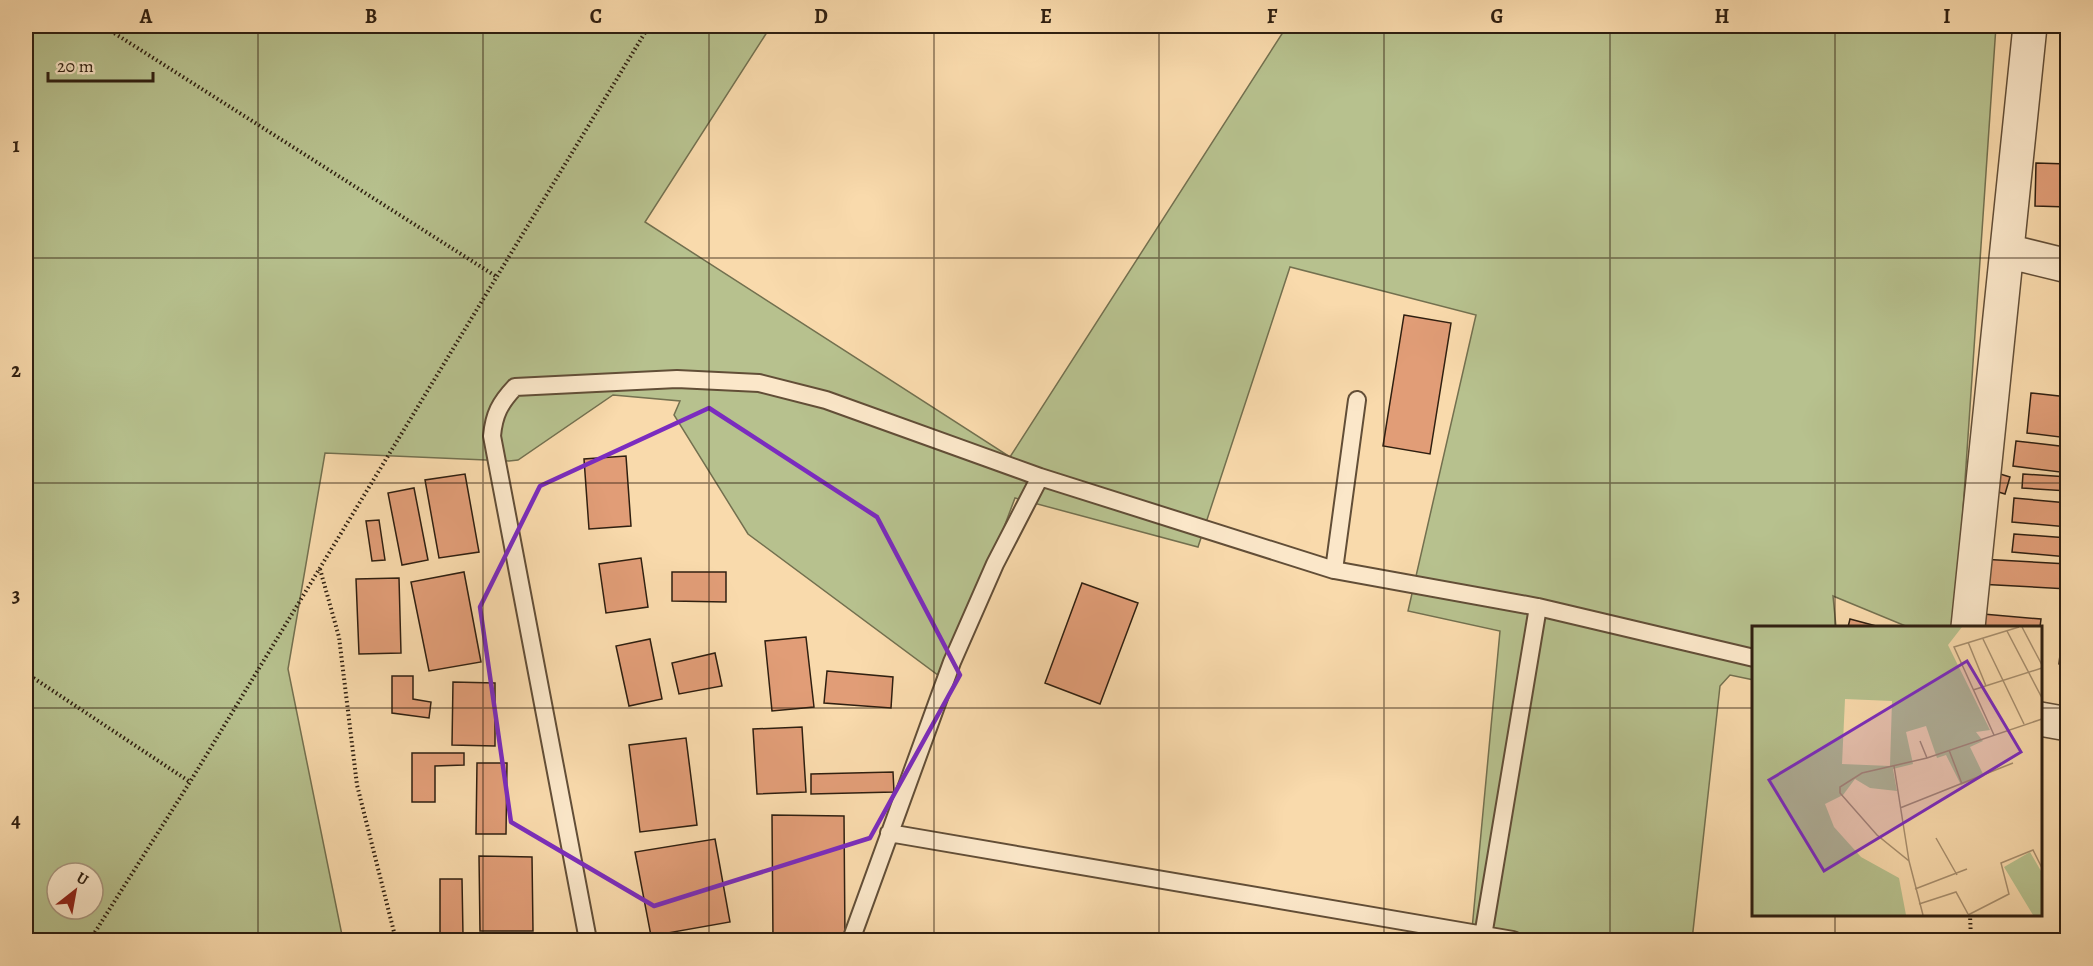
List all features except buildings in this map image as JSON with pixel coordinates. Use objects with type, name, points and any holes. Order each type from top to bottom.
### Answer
[{"type":"street","points":[[1968,626],[2030,26]]},
{"type":"street","points":[[2007,251],[2067,266]]},
{"type":"street","points":[[2042,719],[2067,724]]},
{"type":"lane","points":[[588,940],[492,436],[494,416],[502,401],[516,387],[677,379],[759,383],[826,400],[1040,477],[1334,570],[1538,607],[1752,658]]},
{"type":"lane","points":[[1334,570],[1357,400]]},
{"type":"lane","points":[[851,940],[952,662],[995,564],[1040,477]]},
{"type":"lane","points":[[1482,936],[1538,607]]},
{"type":"lane","points":[[889,833],[1513,940]]},
{"type":"path","points":[[103,26],[497,277]]},
{"type":"path","points":[[90,940],[190,782],[649,26]]},
{"type":"path","points":[[320,568],[339,637],[357,784],[396,940]]},
{"type":"path","points":[[26,673],[190,782]]},
{"type":"path","points":[[1970,915],[1971,940]]},
{"type":"highlighted area","points":[[709,408],[877,517],[960,675],[870,838],[654,906],[511,822],[480,607],[540,486]]},
{"type":"green space","points":[[26,26],[771,26],[645,222],[1010,457],[1287,26],[1996,26],[1955,626],[1906,626],[1833,596],[1836,626],[1752,626],[1752,680],[1730,675],[1720,686],[1692,940],[1471,940],[1500,631],[1408,611],[1476,315],[1290,267],[1198,547],[1015,498],[946,681],[748,534],[674,415],[680,401],[613,395],[518,460],[325,453],[288,669],[343,940],[26,940]]}]
